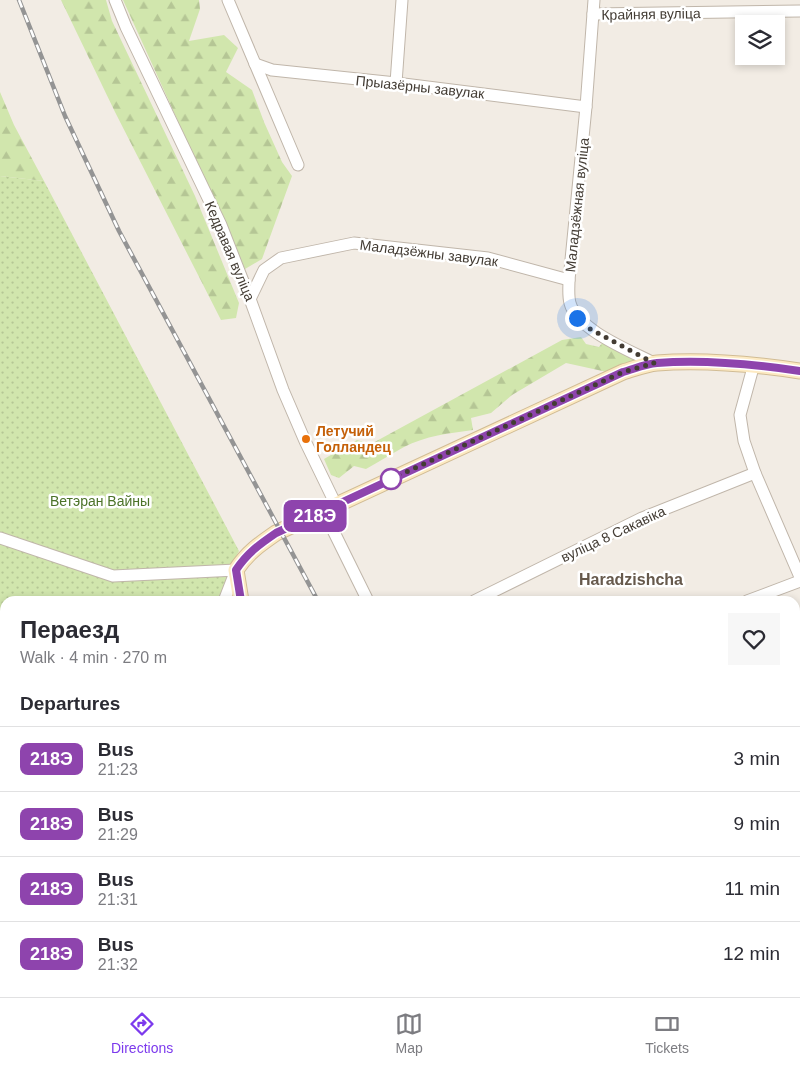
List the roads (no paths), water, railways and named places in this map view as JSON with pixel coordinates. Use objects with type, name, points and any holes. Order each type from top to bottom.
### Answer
[{"type":"main road","points":[[241,596],[236,570],[256,546],[276,533],[623,372],[654,363],[693,362],[754,364],[800,371]]},
{"type":"street","name":"Кедравая вуліца","points":[[115,0],[126,27],[221,225],[283,390],[366,596]]},
{"type":"street","points":[[228,0],[298,165]]},
{"type":"street","points":[[396,83],[402,0]]},
{"type":"street","name":"Маладзёжная вуліца","points":[[594,0],[586,107],[569,280],[570,304],[577,318],[590,329],[654,363]]},
{"type":"street","name":"Крайняя вуліца","points":[[593,14],[800,11]]},
{"type":"street","name":"Прыазёрны завулак","points":[[255,64],[272,70],[396,83],[586,107]]},
{"type":"street","name":"Маладзёжны завулак","points":[[250,299],[264,270],[281,258],[354,243],[488,258],[569,280]]},
{"type":"street","points":[[754,364],[740,415],[744,441],[755,473],[800,579],[759,596]]},
{"type":"street","name":"вуліца 8 Сакавіка","points":[[484,596],[642,518],[755,473]]},
{"type":"street","points":[[0,538],[113,576],[236,570],[226,596]]},
{"type":"railway","points":[[19,0],[65,116],[119,231],[315,596]]},
{"type":"place","name":"Летучий Голландец","points":[[306,439]]},
{"type":"district","name":"Haradzishcha","points":[[631,579]]},
{"type":"park label","name":"Ветэран Вайны","points":[[100,501]]}]
